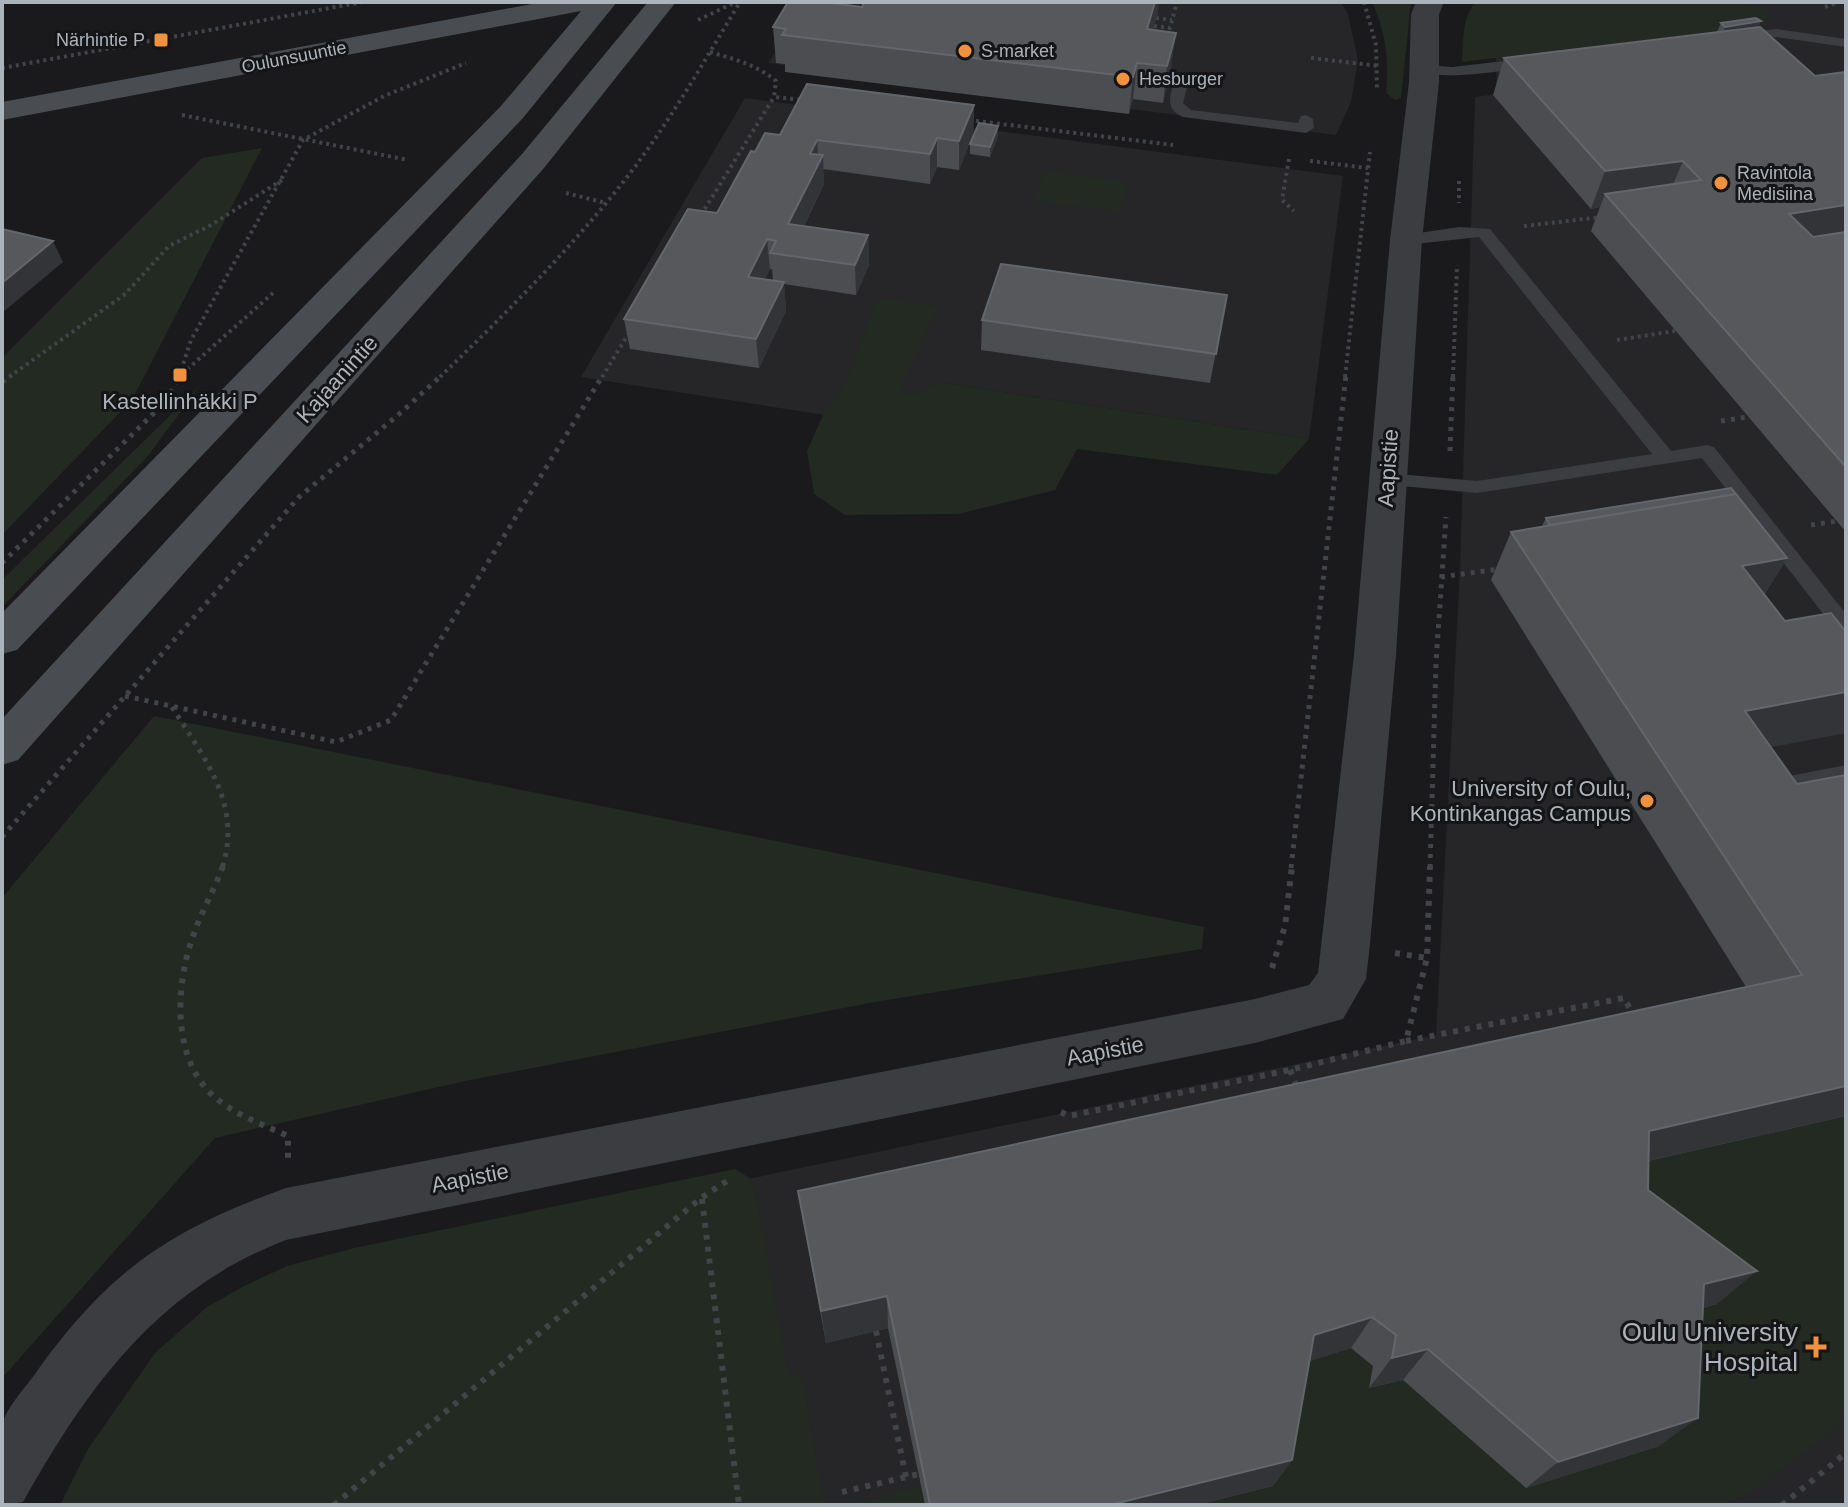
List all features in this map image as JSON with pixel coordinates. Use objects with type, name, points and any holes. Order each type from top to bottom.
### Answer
[{"type":"main road","name":"Oulunsuuntie","points":[[2,88],[454,2]]},
{"type":"main road","name":"Oulunsuuntie","points":[[2,111],[587,2]]},
{"type":"main road","points":[[2,639],[512,112],[603,2]]},
{"type":"main road","name":"Kajaanintie","points":[[2,748],[533,161],[662,2]]},
{"type":"street","name":"Aapistie","points":[[2,1481],[29,1432],[78,1363],[129,1307],[172,1270],[222,1239],[286,1214],[1255,1021],[1325,1003],[1342,979],[1346,944],[1375,655],[1406,240],[1425,69],[1425,14],[1430,2]]},
{"type":"lane","points":[[1718,40],[1777,33],[1846,43]]},
{"type":"lane","points":[[1425,69],[1452,71],[1541,61]]},
{"type":"lane","points":[[1182,79],[1176,103],[1178,109],[1188,114],[1306,128],[1306,119]]},
{"type":"lane","points":[[1406,240],[1459,232],[1484,232],[1666,458]]},
{"type":"lane","points":[[1387,479],[1477,487],[1707,451],[1846,629]]},
{"type":"lane","points":[[1768,790],[1846,774]]},
{"type":"path","points":[[2,68],[363,2]]},
{"type":"path","points":[[2,837],[299,497],[326,470],[365,444],[410,404],[606,203],[710,52],[740,2]]},
{"type":"path","points":[[1168,35],[1177,2]]},
{"type":"path","points":[[1364,2],[1371,15],[1379,66],[1376,97]]},
{"type":"path","points":[[1838,2],[1846,5]]},
{"type":"path","points":[[1156,18],[1172,20]]},
{"type":"path","points":[[1154,26],[1170,28]]},
{"type":"path","points":[[699,219],[774,97],[776,81],[756,66],[710,52]]},
{"type":"path","points":[[1311,58],[1379,66]]},
{"type":"path","points":[[2,563],[167,400],[180,375],[191,340],[303,140],[384,96],[476,59]]},
{"type":"path","points":[[774,97],[805,100]]},
{"type":"path","points":[[181,115],[421,163]]},
{"type":"path","points":[[961,119],[1180,145]]},
{"type":"path","points":[[1285,926],[1372,140]]},
{"type":"path","points":[[1289,159],[1282,200],[1294,211]]},
{"type":"path","points":[[1304,160],[1412,177]]},
{"type":"path","points":[[2,382],[124,295],[169,246],[211,225],[283,179]]},
{"type":"path","points":[[1406,1041],[1427,958],[1459,180]]},
{"type":"path","points":[[566,193],[606,203]]},
{"type":"path","points":[[1484,232],[1615,216]]},
{"type":"path","points":[[124,696],[336,742],[391,720],[633,327]]},
{"type":"path","points":[[1621,339],[1675,331]]},
{"type":"path","points":[[1441,577],[1509,568]]},
{"type":"path","points":[[172,706],[220,791],[229,814],[230,835],[226,854],[184,954],[180,991],[185,1045],[207,1090],[240,1113],[288,1136],[286,1214]]},
{"type":"path","points":[[1055,1110],[1069,1116],[1290,1070],[1406,1041],[1624,998],[1636,1020]]},
{"type":"path","points":[[1290,1070],[1299,1093]]},
{"type":"path","points":[[334,1505],[701,1198],[735,1176]]},
{"type":"path","points":[[701,1198],[739,1505]]},
{"type":"path","points":[[876,1331],[906,1477]]},
{"type":"path","points":[[1782,1505],[1846,1453]]},
{"type":"path","points":[[842,1492],[919,1474]]},
{"type":"shaded area","points":[[809,2],[1341,2],[1348,14],[1358,60],[1351,102],[1336,135],[768,63]]},
{"type":"shaded area","points":[[1372,2],[1411,2],[1401,98],[1395,100],[1386,93],[1385,47],[1381,24]]},
{"type":"shaded area","points":[[1475,2],[1746,2],[1764,10],[1769,20],[1755,26],[1705,33],[1462,62],[1465,23]]},
{"type":"shaded area","name":"University of Oulu, Kontinkangas Campus","points":[[1506,2],[1846,2],[1846,1505],[111,1505],[285,1276],[1436,1035],[1460,568],[1475,97],[1497,94],[1495,19]]},
{"type":"shaded area","points":[[745,98],[1343,176],[1309,439],[938,382],[921,430],[581,377]]},
{"type":"shaded area","points":[[262,148],[132,400],[2,535],[2,358],[202,158]]},
{"type":"shaded area","points":[[1045,171],[1128,182],[1120,212],[1035,201]]},
{"type":"shaded area","points":[[878,298],[939,307],[897,393],[916,394],[938,382],[1309,439],[1277,475],[1077,449],[1055,490],[958,514],[845,515],[814,494],[807,451],[823,415],[845,386]]},
{"type":"shaded area","points":[[199,387],[147,457],[2,607],[2,580]]},
{"type":"shaded area","points":[[154,716],[1204,927],[1202,949],[875,1002],[465,1081],[215,1138],[2,1378],[2,898]]},
{"type":"shaded area","points":[[1846,1115],[1846,1408],[1832,1432],[1747,1494],[1722,1505],[1196,1505],[1273,1485],[1295,1366],[1351,1348],[1373,1366],[1370,1388],[1716,1305],[1616,1168]]},
{"type":"shaded area","points":[[735,1169],[751,1179],[788,1373],[802,1378],[824,1505],[60,1505],[88,1449],[155,1353],[207,1307],[244,1286],[287,1266],[354,1248]]},
{"type":"shaded area","points":[[922,1487],[925,1505],[849,1505]]},
{"type":"building","points":[[788,2],[862,7],[864,2],[1155,2],[1147,29],[1176,33],[1167,66],[1137,63],[1133,77],[782,35],[786,29],[773,27]]},
{"type":"building","points":[[1756,18],[1761,21],[1725,27],[1721,23]]},
{"type":"building","points":[[1760,27],[1815,76],[1846,72],[1846,205],[1789,214],[1813,237],[1846,232],[1846,467],[1605,194],[1701,180],[1683,161],[1605,171],[1504,58]]},
{"type":"building","points":[[807,84],[974,105],[959,141],[937,138],[930,154],[817,140],[810,154],[823,155],[788,224],[868,235],[855,265],[770,253],[776,241],[767,239],[748,277],[784,282],[756,339],[624,319],[688,209],[717,213],[751,151],[755,152],[765,133],[780,135]]},
{"type":"building","points":[[979,123],[998,126],[990,147],[970,144]]},
{"type":"building","points":[[2,229],[53,241],[2,283]]},
{"type":"building","points":[[1001,264],[1227,295],[1216,354],[982,320]]},
{"type":"building","points":[[1731,488],[1736,494],[1550,525],[1546,518]]},
{"type":"building","points":[[1736,494],[1787,558],[1742,566],[1785,621],[1831,613],[1846,632],[1846,692],[1745,711],[1797,784],[1846,775],[1846,1086],[1649,1131],[1648,1190],[1757,1271],[1704,1284],[1698,1418],[1558,1462],[1428,1349],[1392,1358],[1396,1335],[1372,1317],[1314,1335],[1292,1460],[1110,1505],[930,1505],[887,1296],[821,1311],[798,1191],[1802,975],[1511,532]]},
{"type":"place","name":"Närhintie P","points":[[161,40]]},
{"type":"place","name":"S-market","points":[[965,51]]},
{"type":"place","name":"Hesburger","points":[[1123,79]]},
{"type":"place","name":"Ravintola Medisiina","points":[[1721,183]]},
{"type":"place","name":"Kastellinhäkki P","points":[[180,375]]},
{"type":"place","name":"University of Oulu, Kontinkangas Campus","points":[[1647,801]]},
{"type":"place","name":"Oulu University Hospital","points":[[1816,1347]]}]
